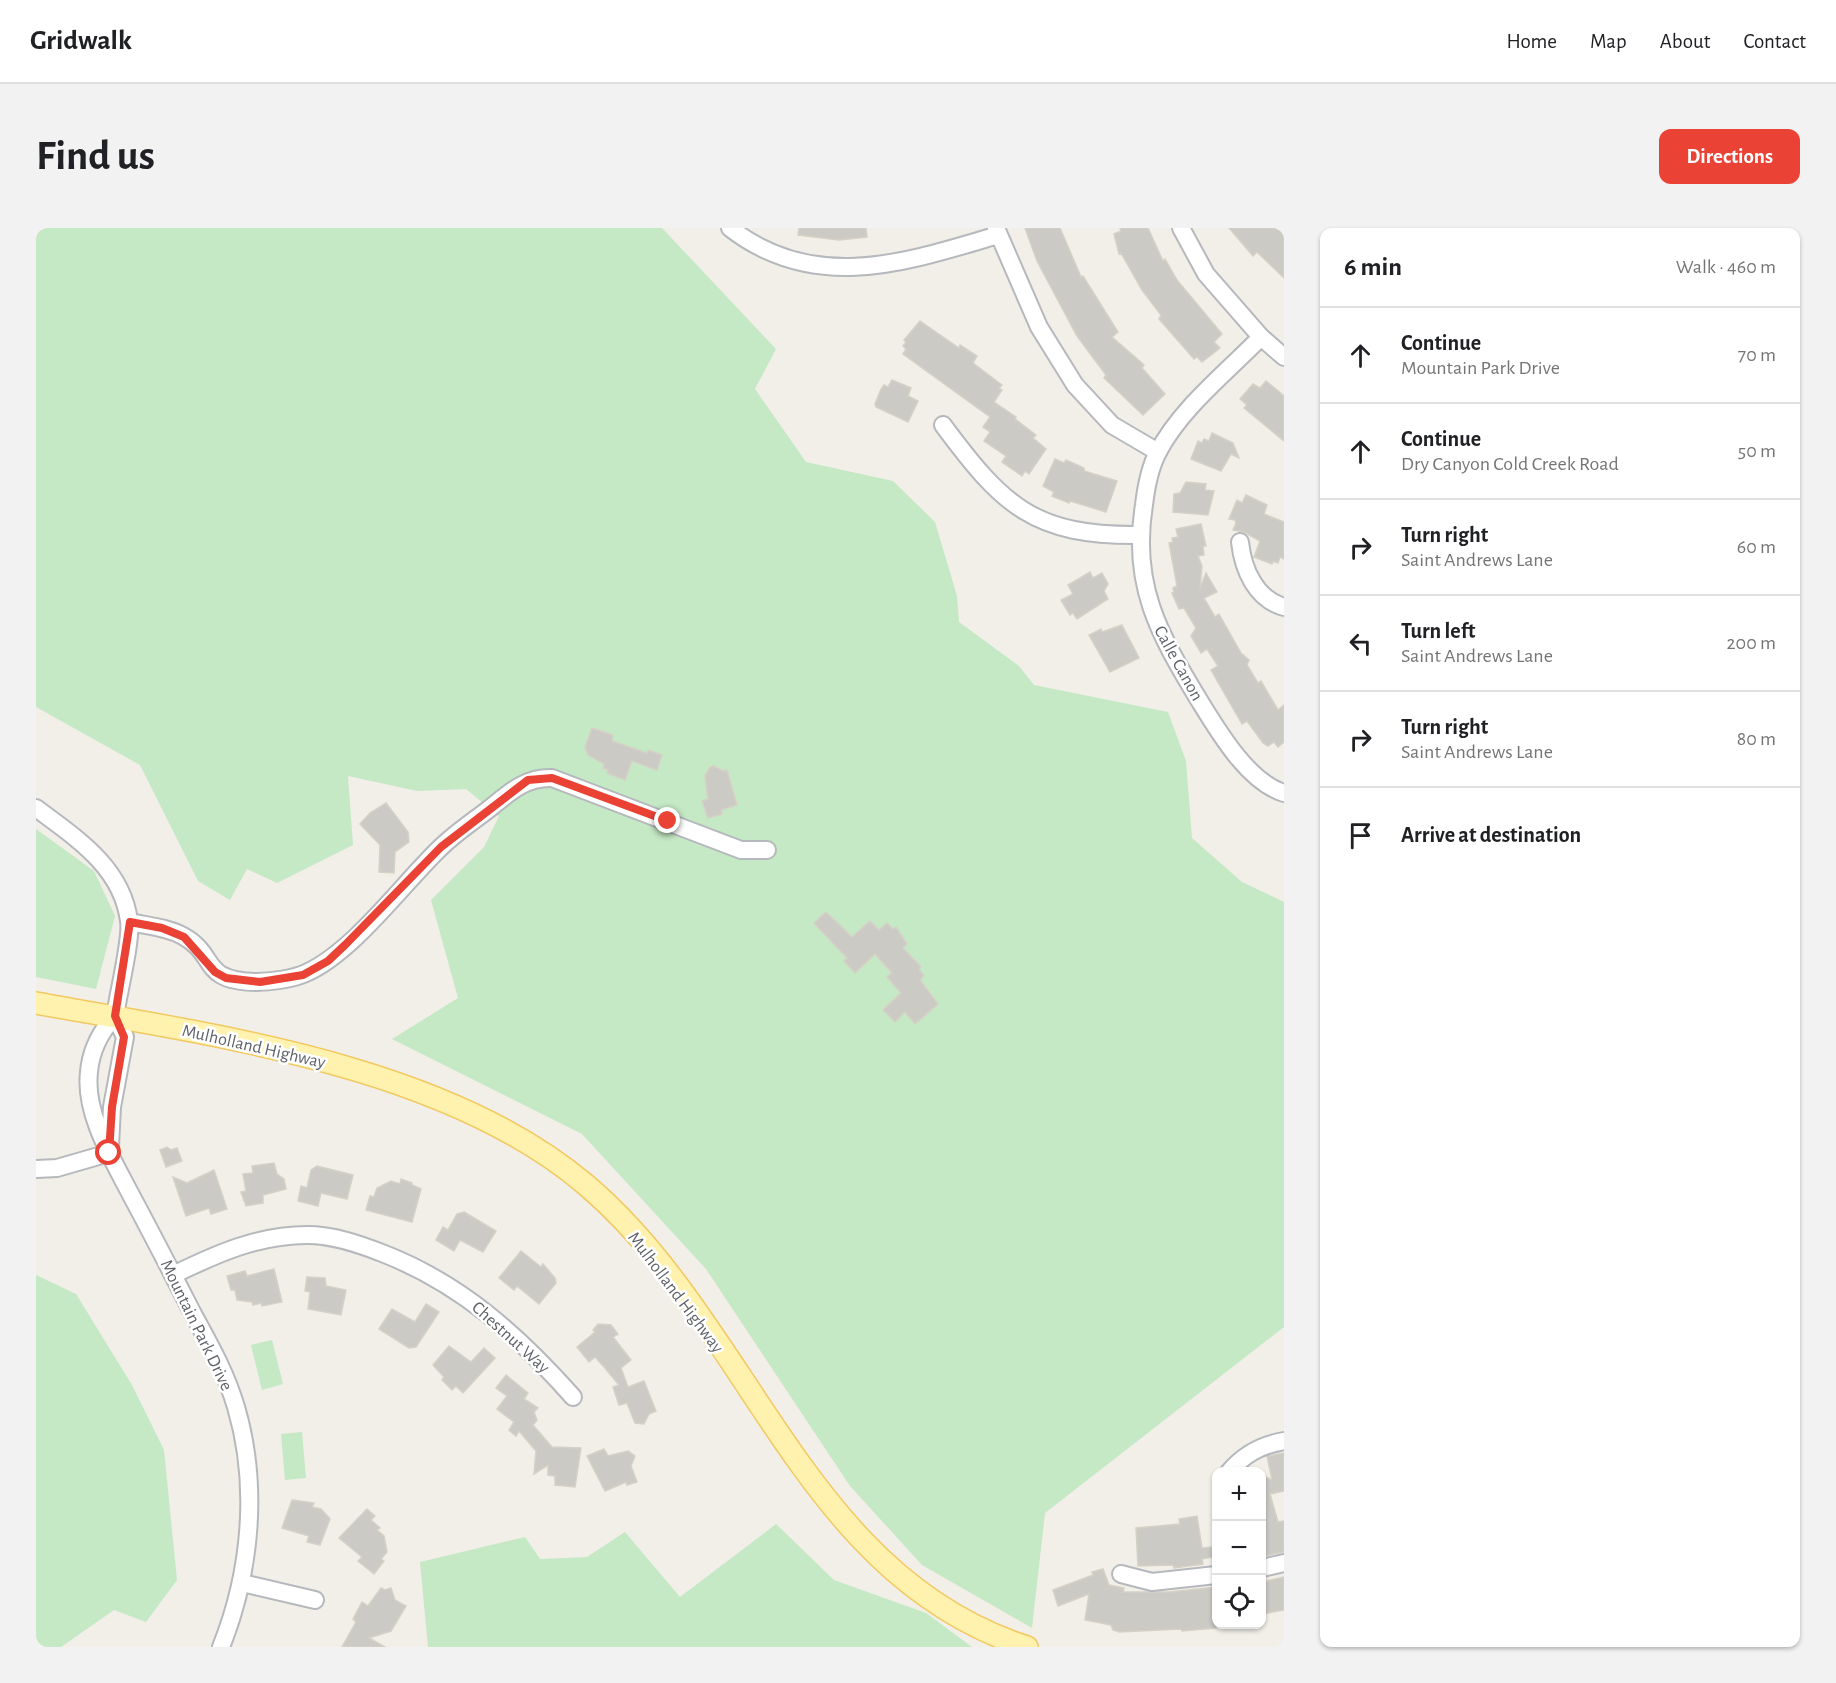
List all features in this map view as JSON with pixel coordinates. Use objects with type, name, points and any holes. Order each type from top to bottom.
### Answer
[{"type":"main road","name":"Mulholland Highway","points":[[36,1003],[115,1016],[260,1046],[358,1072],[452,1106],[496,1126],[536,1149],[585,1184],[654,1256],[829,1505],[870,1551],[922,1595],[952,1615],[978,1629],[1027,1647]]},
{"type":"street","points":[[730,228],[782,256],[824,267],[866,268],[913,260],[997,232],[1039,327],[1075,384],[1112,425],[1158,452]]},
{"type":"street","points":[[1181,228],[1206,274],[1261,337],[1284,357]]},
{"type":"street","name":"Calle Canon","points":[[1261,337],[1184,415],[1158,452],[1146,491],[1139,535],[1146,595],[1165,644],[1237,758],[1280,791]]},
{"type":"street","points":[[943,425],[975,468],[1012,504],[1048,525],[1098,536],[1139,535]]},
{"type":"street","points":[[1240,542],[1244,567],[1257,588],[1270,603],[1284,607]]},
{"type":"street","points":[[130,922],[162,928],[184,937],[215,972],[226,978],[260,982],[303,975],[328,961],[441,847],[518,786],[539,777],[552,778],[741,850],[767,850]]},
{"type":"street","points":[[36,808],[106,865],[120,887],[130,922],[115,1016],[124,1037],[116,1084],[109,1153],[57,1168],[36,1169]]},
{"type":"street","name":"Mountain Park Drive","points":[[115,1016],[100,1032],[89,1078],[93,1108],[109,1153],[218,1359],[236,1405],[246,1444],[249,1515],[242,1583],[220,1647]]},
{"type":"street","points":[[89,1078],[116,1084]]},
{"type":"street","name":"Chestnut Way","points":[[173,1275],[216,1254],[246,1244],[308,1235],[340,1239],[366,1247],[426,1272],[458,1291],[494,1317],[524,1344],[573,1397]]},
{"type":"street","points":[[1233,1467],[1238,1460],[1255,1449],[1284,1441]]},
{"type":"street","points":[[1266,1567],[1284,1563]]},
{"type":"street","points":[[1121,1574],[1152,1582],[1212,1575]]},
{"type":"street","points":[[242,1583],[315,1600]]},
{"type":"green space","points":[[36,228],[662,228],[776,349],[755,389],[806,462],[893,481],[935,522],[957,596],[959,622],[1019,666],[1034,685],[1168,712],[1186,761],[1192,838],[1242,882],[1284,902],[1284,1327],[1045,1513],[1032,1628],[922,1565],[850,1486],[706,1269],[582,1134],[392,1039],[458,998],[431,900],[484,847],[499,816],[466,789],[417,791],[348,776],[353,845],[277,883],[247,869],[230,900],[198,881],[140,765],[36,707]]},
{"type":"green space","points":[[36,829],[94,871],[115,916],[96,989],[36,977]]},
{"type":"green space","points":[[36,1275],[76,1294],[132,1385],[164,1450],[177,1580],[146,1622],[114,1610],[61,1647],[36,1647]]},
{"type":"green space","points":[[272,1340],[283,1384],[262,1390],[251,1345]]},
{"type":"green space","points":[[302,1432],[306,1478],[285,1480],[281,1434]]},
{"type":"green space","points":[[776,1524],[834,1580],[926,1613],[972,1647],[428,1647],[420,1562],[525,1537],[540,1559],[587,1557],[625,1532],[680,1597]]},
{"type":"building","points":[[799,228],[866,228],[867,237],[839,240],[798,235]]},
{"type":"building","points":[[1025,228],[1060,228],[1081,277],[1083,276],[1118,332],[1112,337],[1144,365],[1142,368],[1165,394],[1143,415],[1104,378],[1106,375],[1077,336],[1037,261]]},
{"type":"building","points":[[1120,228],[1148,228],[1163,261],[1165,259],[1177,280],[1222,334],[1214,342],[1220,348],[1202,362],[1197,357],[1194,359],[1159,319],[1161,315],[1142,290],[1121,253],[1119,254],[1114,234],[1121,231]]},
{"type":"building","points":[[1229,228],[1280,228],[1284,232],[1284,278],[1257,252],[1253,256]]},
{"type":"building","points":[[920,321],[959,348],[960,345],[977,356],[973,363],[1002,385],[999,388],[1002,390],[994,402],[1036,435],[1033,438],[1046,449],[1029,474],[1025,471],[1022,476],[1002,462],[1006,456],[984,441],[990,432],[983,427],[990,417],[903,354],[906,349],[903,346],[906,342],[904,340]]},
{"type":"building","points":[[892,380],[911,388],[908,396],[918,401],[908,422],[876,407],[881,389],[884,385],[888,387]]},
{"type":"building","points":[[1266,381],[1284,396],[1284,441],[1244,408],[1247,405],[1240,399],[1253,384],[1260,388]]},
{"type":"building","points":[[1212,433],[1233,443],[1239,458],[1231,454],[1221,471],[1191,459],[1198,441],[1202,443],[1204,439],[1209,441]]},
{"type":"building","points":[[1055,459],[1064,463],[1066,460],[1084,468],[1084,471],[1117,481],[1106,512],[1070,501],[1069,503],[1052,496],[1054,492],[1043,486]]},
{"type":"building","points":[[1186,482],[1206,484],[1205,490],[1214,491],[1208,515],[1173,512],[1174,494],[1180,493]]},
{"type":"building","points":[[1246,495],[1267,505],[1264,514],[1284,522],[1284,559],[1280,557],[1278,563],[1273,561],[1272,564],[1254,557],[1260,541],[1244,532],[1233,530],[1235,520],[1229,519],[1237,500],[1242,503]]},
{"type":"building","points":[[1201,524],[1206,546],[1203,546],[1204,555],[1198,556],[1202,566],[1200,588],[1206,573],[1217,592],[1204,598],[1215,617],[1219,614],[1241,653],[1249,660],[1247,665],[1258,683],[1261,681],[1278,710],[1284,705],[1284,742],[1278,747],[1274,742],[1268,746],[1263,743],[1247,721],[1242,724],[1211,670],[1218,666],[1207,649],[1201,653],[1191,636],[1196,628],[1184,608],[1179,609],[1172,593],[1173,588],[1177,586],[1169,543],[1173,542],[1172,538],[1178,537],[1176,529]]},
{"type":"building","points":[[1090,572],[1093,578],[1102,573],[1108,584],[1104,591],[1108,599],[1077,619],[1073,613],[1070,615],[1061,600],[1073,594],[1068,585]]},
{"type":"building","points":[[1122,625],[1139,658],[1110,672],[1089,635],[1101,629],[1102,632]]},
{"type":"building","points":[[592,728],[613,735],[612,741],[647,753],[648,750],[662,755],[657,770],[632,761],[625,780],[607,773],[608,770],[603,768],[604,764],[588,755],[585,747]]},
{"type":"building","points":[[714,766],[723,771],[727,770],[737,805],[721,810],[722,814],[708,818],[702,801],[708,799],[705,776],[710,767]]},
{"type":"building","points":[[386,803],[408,832],[409,842],[395,852],[394,873],[379,872],[380,845],[360,824],[370,813]]},
{"type":"building","points":[[826,912],[852,937],[870,921],[879,930],[887,923],[893,929],[896,927],[907,944],[903,948],[921,967],[919,969],[924,976],[920,980],[938,1004],[915,1024],[905,1012],[895,1022],[883,1010],[901,993],[887,977],[892,973],[875,954],[855,973],[844,961],[847,958],[814,923]]},
{"type":"building","points":[[167,1147],[171,1150],[177,1148],[182,1161],[166,1167],[160,1150]]},
{"type":"building","points":[[274,1163],[277,1174],[284,1179],[286,1189],[263,1195],[263,1203],[246,1206],[241,1192],[246,1191],[243,1174],[253,1173],[252,1166]]},
{"type":"building","points":[[317,1166],[353,1175],[347,1199],[321,1193],[318,1206],[298,1201],[301,1186],[307,1188],[311,1170]]},
{"type":"building","points":[[214,1170],[227,1209],[211,1214],[209,1208],[186,1216],[173,1177],[187,1183]]},
{"type":"building","points":[[401,1179],[421,1189],[412,1222],[366,1210],[370,1196],[374,1197],[377,1188],[391,1181],[400,1184]]},
{"type":"building","points":[[464,1212],[496,1231],[483,1252],[460,1240],[454,1251],[436,1240],[443,1227],[448,1230],[457,1214]]},
{"type":"building","points":[[521,1251],[541,1267],[543,1264],[555,1278],[556,1283],[539,1304],[517,1286],[514,1290],[499,1278]]},
{"type":"building","points":[[274,1269],[282,1302],[262,1306],[261,1303],[253,1305],[252,1302],[237,1300],[235,1290],[231,1290],[227,1276],[245,1271],[247,1276]]},
{"type":"building","points":[[307,1277],[325,1278],[326,1286],[346,1290],[341,1315],[308,1309],[310,1292],[305,1291]]},
{"type":"building","points":[[426,1304],[439,1312],[416,1347],[409,1348],[379,1329],[392,1309],[415,1322]]},
{"type":"building","points":[[598,1324],[611,1325],[618,1334],[613,1337],[631,1360],[621,1368],[628,1387],[644,1381],[656,1411],[649,1414],[644,1424],[635,1423],[627,1403],[619,1405],[613,1387],[619,1385],[604,1367],[595,1357],[589,1362],[577,1347],[595,1332],[593,1330]]},
{"type":"building","points":[[449,1346],[471,1362],[484,1348],[495,1358],[463,1393],[456,1386],[452,1390],[442,1380],[444,1377],[433,1365]]},
{"type":"building","points":[[506,1375],[528,1393],[524,1399],[538,1408],[534,1412],[537,1420],[533,1425],[552,1447],[581,1448],[575,1487],[555,1485],[555,1476],[548,1475],[548,1465],[534,1474],[536,1451],[519,1431],[516,1436],[509,1430],[514,1422],[497,1409],[507,1396],[496,1388]]},
{"type":"building","points":[[604,1449],[608,1456],[628,1451],[635,1456],[631,1466],[637,1482],[627,1485],[626,1482],[605,1491],[587,1456]]},
{"type":"building","points":[[1284,1453],[1284,1491],[1270,1494],[1278,1522],[1284,1521],[1284,1552],[1266,1556],[1266,1477],[1272,1480],[1267,1456]]},
{"type":"building","points":[[292,1500],[314,1503],[312,1507],[321,1509],[330,1519],[320,1545],[307,1542],[309,1536],[282,1528]]},
{"type":"building","points":[[367,1509],[375,1516],[371,1520],[380,1528],[377,1530],[384,1536],[387,1552],[381,1559],[384,1561],[374,1574],[358,1561],[362,1557],[339,1538]]},
{"type":"building","points":[[1197,1516],[1202,1548],[1212,1547],[1212,1557],[1202,1559],[1203,1564],[1174,1568],[1173,1565],[1138,1566],[1136,1528],[1180,1524],[1179,1519]]},
{"type":"building","points":[[1103,1569],[1109,1585],[1124,1588],[1123,1592],[1169,1592],[1212,1587],[1212,1628],[1119,1632],[1113,1630],[1111,1625],[1085,1620],[1089,1594],[1058,1606],[1053,1590],[1093,1575],[1092,1572]]},
{"type":"building","points":[[1284,1577],[1284,1610],[1266,1613],[1266,1581]]},
{"type":"building","points":[[381,1588],[385,1590],[391,1588],[395,1600],[406,1606],[391,1631],[369,1638],[385,1647],[342,1647],[356,1622],[353,1619],[362,1602],[368,1606]]},
{"type":"route","points":[[109,1153],[112,1107],[124,1037],[115,1016],[130,922],[162,928],[184,937],[200,952],[215,972],[226,978],[260,982],[303,975],[328,961],[441,847],[528,780],[539,777],[552,778],[668,821]]}]
